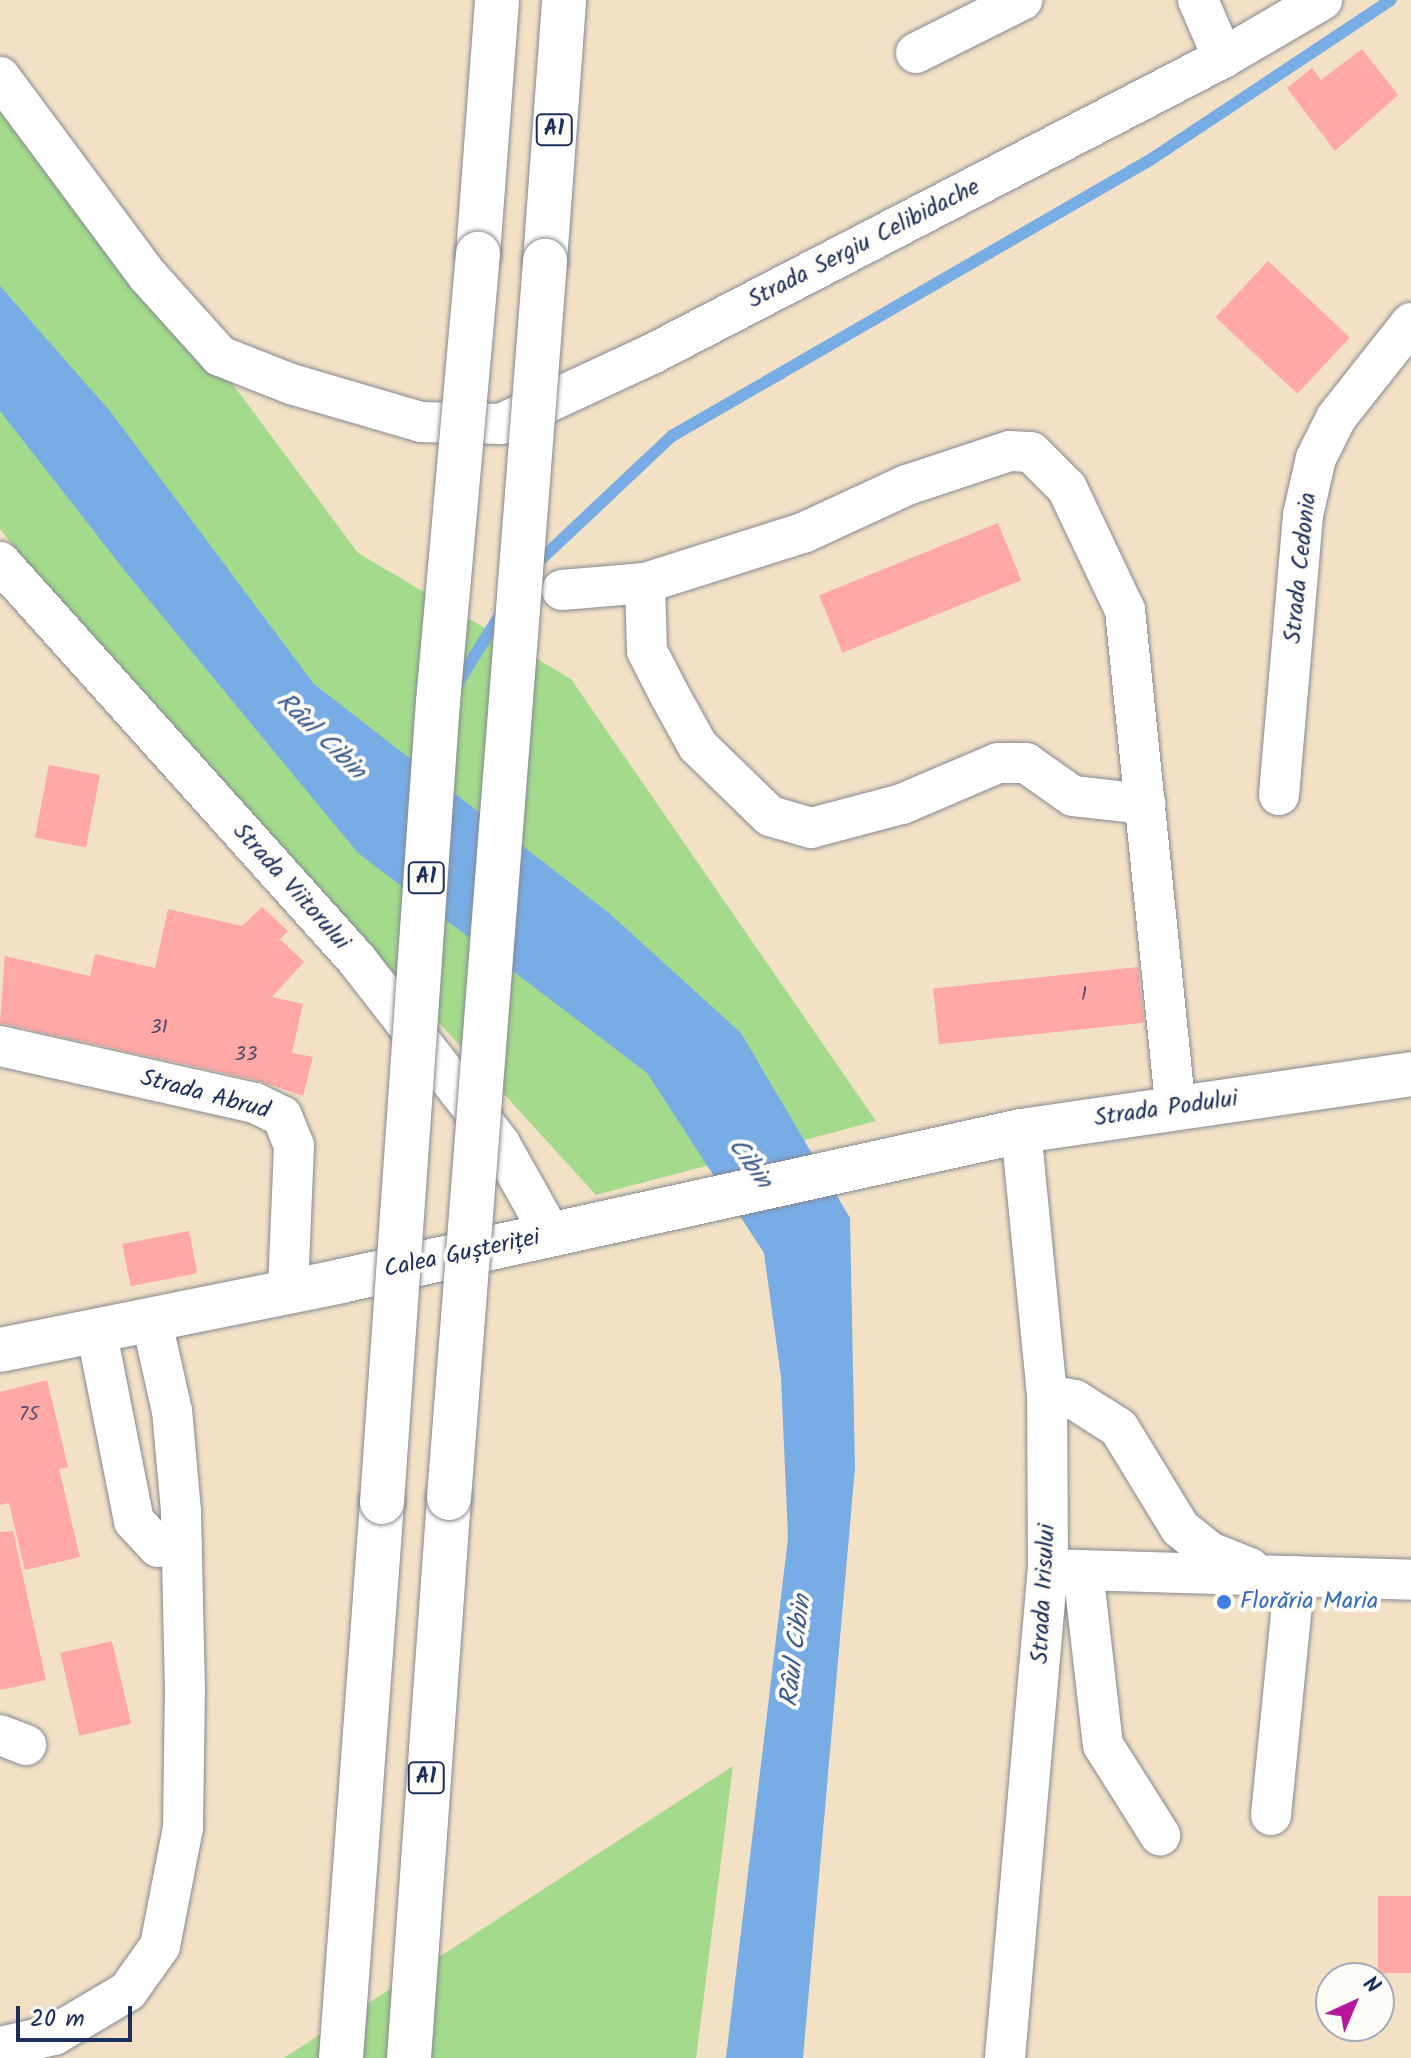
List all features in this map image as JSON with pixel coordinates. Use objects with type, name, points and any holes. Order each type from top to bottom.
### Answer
[{"type":"main road","name":"A1","points":[[341,2058],[438,702],[497,0]]},
{"type":"main road","name":"A1","points":[[409,2058],[564,0]]},
{"type":"main road","name":"Strada Podului","points":[[922,1153],[1021,1131],[1175,1106],[1411,1074]]},
{"type":"main road","name":"Calea Gușteriței","points":[[0,1350],[551,1235],[922,1153]]},
{"type":"street","points":[[916,53],[1022,0]]},
{"type":"street","points":[[1198,0],[1223,58]]},
{"type":"street","name":"Strada Sergiu Celibidache","points":[[0,77],[148,276],[220,356],[291,384],[421,422],[501,424],[652,354],[1223,58],[1322,0]]},
{"type":"street","name":"Strada Cedonia","points":[[1279,795],[1303,515],[1316,458],[1336,418],[1411,323]]},
{"type":"street","points":[[562,590],[645,583],[803,533],[907,485],[1010,451],[1031,452],[1067,488],[1125,610],[1175,1106]]},
{"type":"street","name":"Strada Viitorului","points":[[0,562],[357,960],[500,1144],[551,1235]]},
{"type":"street","points":[[645,583],[647,651],[669,694],[698,746],[770,816],[811,828],[902,804],[998,763],[1026,763],[1073,796],[1146,804]]},
{"type":"street","name":"Strada Abrud","points":[[0,1046],[255,1103],[282,1116],[294,1146],[288,1291]]},
{"type":"street","name":"Strada Irisului","points":[[1005,2058],[1066,1569],[1021,1131]]},
{"type":"street","points":[[0,2047],[54,2035],[128,1991],[160,1946],[183,1828],[182,1544],[172,1411],[151,1318]]},
{"type":"street","points":[[96,1329],[134,1521],[158,1547],[182,1544]]},
{"type":"street","points":[[1047,1395],[1075,1400],[1119,1428],[1180,1528],[1210,1552],[1279,1575]]},
{"type":"street","points":[[1160,1835],[1103,1745],[1066,1569],[1411,1580]]},
{"type":"street","points":[[1271,1815],[1279,1575]]},
{"type":"green space","points":[[0,70],[358,553],[571,679],[876,1121],[596,1195],[71,619],[0,529]]},
{"type":"green space","points":[[733,1766],[696,2058],[284,2058]]},
{"type":"water","points":[[0,286],[110,411],[314,684],[609,913],[741,1033],[850,1218],[855,1468],[803,2058],[726,2058],[788,1538],[781,1377],[764,1253],[647,1073],[358,853],[125,571],[0,411]]},
{"type":"building","points":[[1362,49],[1398,95],[1335,151],[1287,88],[1312,68],[1321,80]]},
{"type":"building","points":[[1268,261],[1350,337],[1297,394],[1215,317]]},
{"type":"building","points":[[998,523],[1021,580],[842,653],[819,595]]},
{"type":"building","points":[[49,765],[100,775],[86,848],[35,838]]},
{"type":"building","points":[[262,907],[288,931],[280,939],[304,962],[272,997],[303,1004],[292,1053],[313,1057],[303,1096],[260,1081],[0,1023],[5,956],[90,976],[95,954],[155,968],[168,909],[242,926]]},
{"type":"building","points":[[1138,967],[1144,1023],[939,1044],[933,989]]},
{"type":"building","points":[[189,1231],[197,1273],[130,1286],[122,1244]]},
{"type":"building","points":[[47,1380],[68,1467],[59,1469],[80,1557],[25,1570],[9,1503],[0,1505],[0,1392]]},
{"type":"building","points":[[13,1531],[46,1680],[0,1690],[0,1532]]},
{"type":"building","points":[[112,1641],[131,1724],[79,1736],[60,1653]]},
{"type":"building","points":[[1378,1896],[1411,1896],[1411,1973],[1395,1973],[1395,1962],[1378,1962]]},
{"type":"waterway","points":[[536,564],[672,436],[1150,160],[1391,0]]},
{"type":"waterway","points":[[457,684],[502,612]]},
{"type":"place","name":"Florăria Maria","points":[[1224,1602]]},
{"type":"water label","name":"Râul Cibin","points":[[320,737]]},
{"type":"water label","name":"Cibin","points":[[749,1164]]},
{"type":"water label","name":"Râul Cibin","points":[[797,1651]]}]
